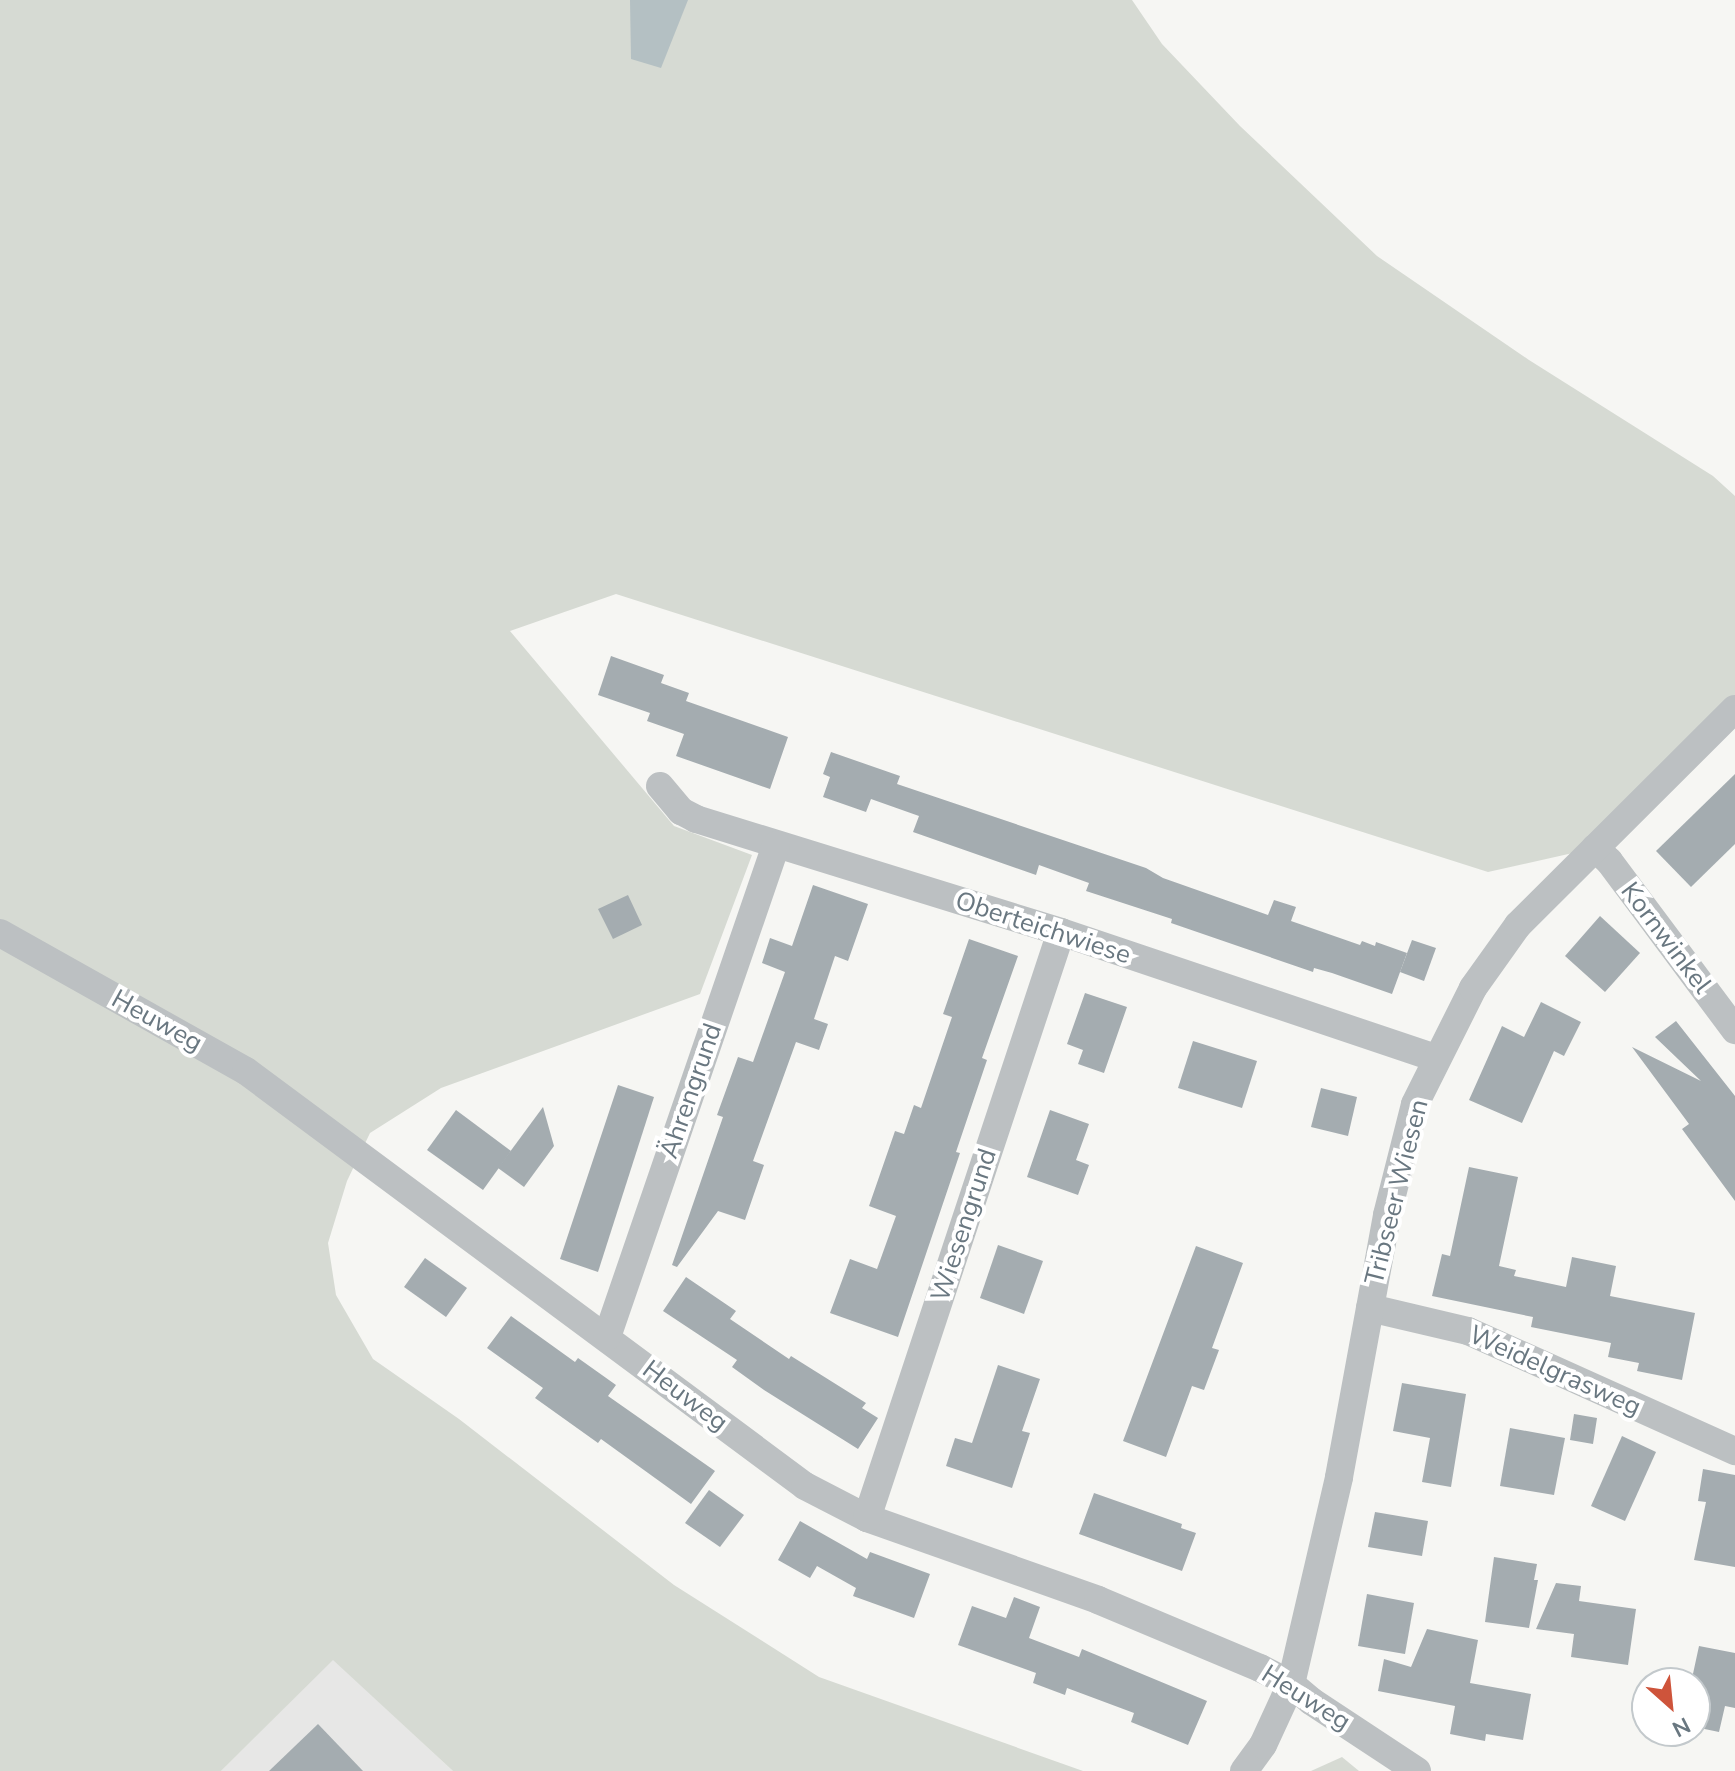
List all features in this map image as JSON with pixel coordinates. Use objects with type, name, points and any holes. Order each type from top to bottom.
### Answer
[{"type":"street","name":"Tribseer Wiesen","points":[[1244,1771],[1263,1745],[1291,1684],[1339,1477],[1387,1215],[1415,1104],[1436,1058],[1473,988],[1518,925],[1735,709]]},
{"type":"street","name":"Oberteichwiese","points":[[660,786],[681,811],[696,819],[1061,932],[1436,1058]]},
{"type":"street","name":"Ährengrund","points":[[607,1337],[776,845]]},
{"type":"street","name":"Kornwinkel","points":[[1595,848],[1609,861],[1735,1030]]},
{"type":"street","name":"Wiesengrund","points":[[867,1518],[1061,932]]},
{"type":"street","name":"Heuweg","points":[[0,933],[246,1071],[805,1486],[867,1518],[1098,1600],[1291,1684],[1311,1701],[1417,1771]]},
{"type":"street","name":"Weidelgrasweg","points":[[1370,1308],[1468,1331],[1735,1451]]},
{"type":"shaded area","points":[[0,0],[1132,0],[1162,44],[1240,126],[1377,256],[1529,360],[1713,476],[1735,496],[1735,709],[1595,848],[1488,872],[616,594],[510,631],[674,826],[752,855],[700,994],[441,1088],[370,1133],[347,1181],[328,1243],[336,1295],[373,1359],[459,1419],[674,1585],[819,1677],[1083,1771],[453,1771],[333,1660],[221,1771],[0,1771]]},
{"type":"shaded area","points":[[630,0],[688,0],[661,68],[631,59]]},
{"type":"shaded area","points":[[333,1659],[453,1771],[221,1771]]},
{"type":"shaded area","points":[[1342,1757],[1359,1771],[1311,1771]]},
{"type":"building","points":[[611,656],[664,675],[661,683],[689,693],[686,701],[788,737],[770,789],[676,756],[684,734],[647,721],[650,713],[598,695]]},
{"type":"building","points":[[831,752],[900,776],[897,784],[1146,868],[1163,878],[1268,915],[1274,900],[1296,907],[1291,921],[1360,945],[1362,941],[1375,946],[1376,942],[1407,953],[1392,994],[1332,973],[1314,968],[1313,972],[1171,923],[1172,919],[1086,891],[1089,883],[1039,865],[1036,875],[913,832],[919,816],[871,799],[866,812],[823,797],[830,777],[823,774]]},
{"type":"building","points":[[1735,774],[1735,844],[1691,887],[1656,851]]},
{"type":"building","points":[[813,885],[868,904],[848,961],[835,956],[814,1019],[828,1024],[819,1050],[796,1042],[753,1161],[764,1165],[745,1220],[718,1211],[677,1267],[672,1265],[723,1117],[717,1115],[738,1057],[753,1062],[785,972],[762,963],[770,938],[792,946]]},
{"type":"building","points":[[628,895],[642,925],[613,939],[598,909]]},
{"type":"building","points":[[1600,916],[1640,953],[1605,992],[1565,956]]},
{"type":"building","points":[[969,939],[1018,956],[982,1058],[987,1060],[956,1152],[960,1153],[898,1337],[830,1313],[850,1259],[877,1269],[896,1216],[869,1206],[895,1131],[904,1134],[914,1105],[921,1108],[952,1017],[943,1014]]},
{"type":"building","points":[[1412,940],[1436,948],[1424,981],[1400,972]]},
{"type":"building","points":[[1085,993],[1127,1007],[1104,1073],[1078,1064],[1083,1050],[1067,1044]]},
{"type":"building","points":[[1541,1002],[1581,1022],[1564,1056],[1554,1051],[1522,1123],[1469,1100],[1502,1026],[1524,1037]]},
{"type":"building","points":[[1676,1021],[1735,1096],[1735,1201],[1682,1129],[1689,1124],[1632,1047],[1701,1081],[1655,1037]]},
{"type":"building","points":[[1193,1041],[1257,1061],[1242,1108],[1178,1088]]},
{"type":"building","points":[[618,1085],[654,1097],[598,1272],[560,1259]]},
{"type":"building","points":[[1321,1088],[1357,1097],[1348,1136],[1311,1127]]},
{"type":"building","points":[[543,1107],[554,1146],[524,1187],[498,1168]]},
{"type":"building","points":[[456,1110],[511,1151],[483,1190],[427,1150]]},
{"type":"building","points":[[1050,1110],[1089,1124],[1076,1160],[1089,1165],[1078,1195],[1027,1177]]},
{"type":"building","points":[[1469,1167],[1518,1177],[1499,1266],[1516,1270],[1514,1276],[1566,1287],[1572,1257],[1616,1266],[1610,1296],[1695,1313],[1682,1380],[1637,1371],[1639,1363],[1608,1357],[1611,1343],[1531,1327],[1533,1317],[1432,1296],[1442,1254],[1450,1256]]},
{"type":"building","points":[[998,1245],[1043,1261],[1024,1314],[980,1298]]},
{"type":"building","points":[[1196,1246],[1243,1263],[1212,1348],[1219,1350],[1204,1390],[1192,1386],[1166,1457],[1123,1441]]},
{"type":"building","points":[[425,1258],[467,1288],[446,1317],[404,1287]]},
{"type":"building","points":[[686,1277],[736,1311],[730,1319],[789,1359],[791,1356],[866,1403],[862,1408],[878,1418],[858,1449],[764,1390],[732,1367],[737,1360],[663,1311]]},
{"type":"building","points":[[511,1316],[575,1362],[578,1358],[616,1385],[608,1396],[715,1471],[691,1504],[601,1439],[598,1443],[535,1398],[543,1388],[487,1348]]},
{"type":"building","points":[[998,1365],[1040,1379],[1022,1431],[1030,1433],[1012,1488],[946,1466],[955,1438],[972,1443]]},
{"type":"building","points":[[1402,1383],[1466,1394],[1451,1487],[1422,1482],[1430,1438],[1393,1431]]},
{"type":"building","points":[[1574,1414],[1597,1418],[1593,1444],[1570,1440]]},
{"type":"building","points":[[1510,1428],[1565,1438],[1554,1495],[1500,1486]]},
{"type":"building","points":[[1622,1436],[1656,1452],[1625,1521],[1591,1506]]},
{"type":"building","points":[[1703,1469],[1735,1475],[1735,1567],[1694,1560],[1706,1502],[1698,1501]]},
{"type":"building","points":[[709,1490],[744,1515],[720,1547],[685,1523]]},
{"type":"building","points":[[1094,1493],[1182,1524],[1181,1528],[1196,1533],[1182,1571],[1079,1534]]},
{"type":"building","points":[[1375,1512],[1428,1521],[1422,1556],[1368,1547]]},
{"type":"building","points":[[800,1521],[867,1559],[870,1552],[930,1574],[914,1618],[853,1596],[856,1588],[817,1566],[810,1578],[778,1560]]},
{"type":"building","points":[[1494,1557],[1537,1564],[1534,1580],[1538,1580],[1529,1628],[1485,1622]]},
{"type":"building","points":[[1556,1583],[1581,1586],[1579,1601],[1636,1609],[1628,1665],[1571,1657],[1574,1634],[1536,1629]]},
{"type":"building","points":[[1367,1594],[1414,1603],[1405,1654],[1358,1646]]},
{"type":"building","points":[[1014,1597],[1040,1607],[1029,1638],[1079,1657],[1082,1649],[1207,1701],[1188,1745],[1131,1722],[1134,1713],[1067,1688],[1065,1695],[1033,1683],[1036,1673],[958,1645],[972,1606],[1006,1618]]},
{"type":"building","points":[[1427,1629],[1478,1640],[1470,1683],[1531,1694],[1523,1740],[1486,1734],[1485,1741],[1450,1734],[1455,1706],[1378,1691],[1384,1659],[1411,1667]]},
{"type":"building","points":[[1699,1646],[1735,1653],[1735,1708],[1725,1706],[1719,1732],[1711,1730],[1711,1667],[1694,1667]]},
{"type":"building","points":[[318,1724],[363,1771],[269,1771]]}]
